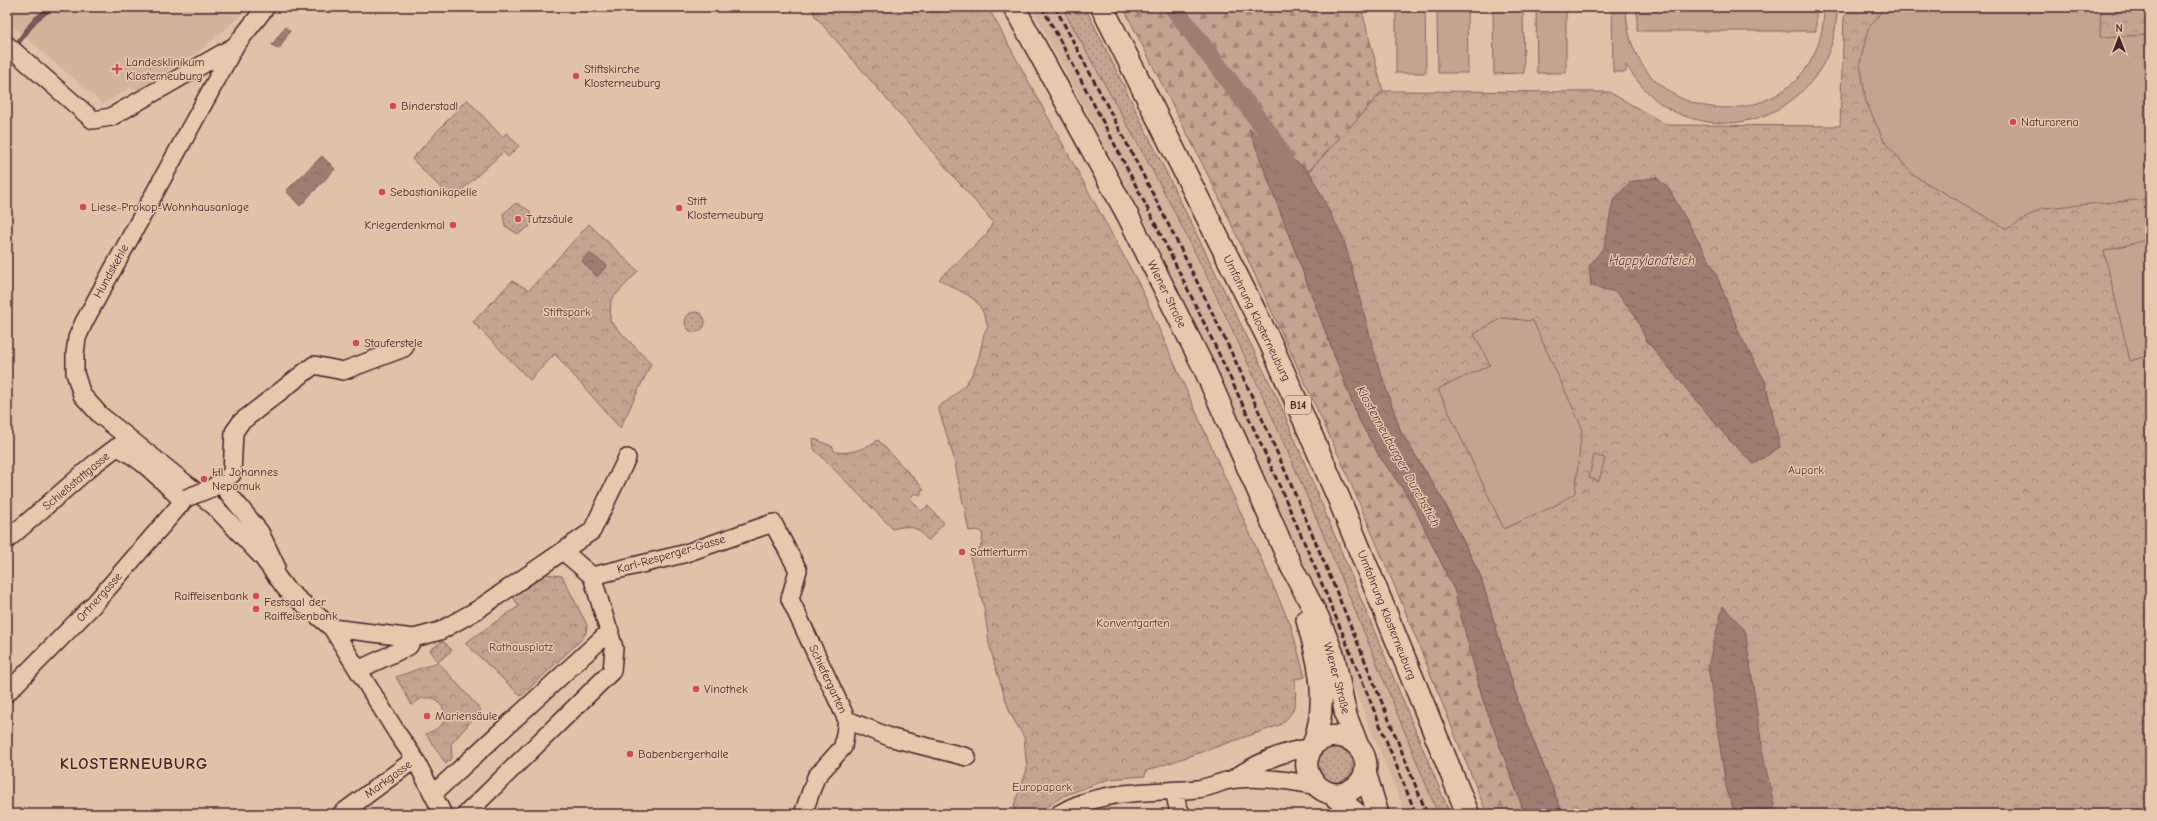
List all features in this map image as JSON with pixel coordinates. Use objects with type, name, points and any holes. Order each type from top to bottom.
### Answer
[{"type":"main road","name":"Umfahrung Klosterneuburg","points":[[1102,7],[1271,344],[1340,499],[1468,814]]},
{"type":"street","name":"Hundskehle","points":[[266,7],[235,46],[84,322],[77,338],[75,373],[82,395],[100,415],[214,506],[262,558],[286,589]]},
{"type":"street","name":"Wiener Straße","points":[[1014,7],[1128,216],[1200,361],[1302,590],[1318,617],[1334,657],[1346,716],[1365,759],[1365,772],[1378,814]]},
{"type":"street","points":[[7,45],[93,120],[111,117],[235,46]]},
{"type":"street","points":[[185,499],[216,486],[232,474],[234,432],[241,422],[314,366],[343,372],[404,348]]},
{"type":"street","name":"Schießstattgasse","points":[[7,540],[93,465],[117,447],[131,453],[185,499]]},
{"type":"street","points":[[332,628],[414,638],[440,631],[477,610],[592,531],[627,458]]},
{"type":"street","points":[[216,486],[260,532],[286,589],[332,628],[397,733],[415,759],[434,793],[443,814]]},
{"type":"street","name":"Ortnergasse","points":[[7,693],[95,603],[185,499]]},
{"type":"street","name":"Karl-Resperger-Gasse","points":[[592,576],[683,554],[773,523]]},
{"type":"street","name":"Schiefergarten","points":[[773,523],[798,570],[790,599],[847,720],[892,738],[967,757]]},
{"type":"street","points":[[471,809],[612,671],[614,648],[592,576],[563,551]]},
{"type":"street","name":"Wiener Straße","points":[[1302,590],[1304,607],[1321,672],[1321,707],[1308,758],[1308,769],[1325,790],[1357,814]]},
{"type":"street","points":[[434,793],[610,631]]},
{"type":"street","points":[[358,670],[409,646],[414,638]]},
{"type":"street","points":[[803,814],[816,777],[843,747],[847,720]]},
{"type":"street","points":[[1059,814],[1073,805],[1131,793],[1201,789],[1230,780],[1266,761],[1312,746],[1324,737],[1336,735],[1348,738],[1358,746]]},
{"type":"street","name":"Markgasse","points":[[341,814],[415,759]]},
{"type":"street","points":[[1230,780],[1269,780],[1325,790],[1350,790],[1365,772]]},
{"type":"street","points":[[1174,791],[1178,808],[1182,814]]},
{"type":"shaded area","name":"Landesklinikum Klosterneuburg","points":[[7,7],[250,7],[200,51],[137,90],[130,88],[103,104],[7,21]]},
{"type":"shaded area","points":[[1031,7],[1062,7],[1172,207],[1246,362],[1319,524],[1438,814],[1406,814],[1265,475],[1152,234]]},
{"type":"green space","name":"Konventgarten","points":[[811,7],[988,7],[1140,286],[1291,626],[1305,677],[1295,679],[1295,705],[1290,715],[1280,725],[1146,771],[1145,776],[1109,779],[1063,796],[1036,814],[1015,814],[1014,805],[1027,770],[1024,737],[1010,713],[995,666],[989,643],[984,607],[970,557],[976,552],[982,543],[982,532],[976,530],[969,531],[953,455],[938,407],[960,390],[970,377],[977,362],[988,326],[980,306],[975,300],[939,279],[987,234],[993,222],[815,16]]},
{"type":"green space","points":[[1062,7],[1085,7],[1281,406],[1450,814],[1438,814],[1376,660],[1312,508],[1279,432],[1209,281],[1159,182]]},
{"type":"green space","points":[[1123,7],[1361,7],[1383,91],[1309,171],[1249,129],[1358,418],[1380,457],[1405,492],[1419,517],[1454,589],[1483,700],[1525,814],[1487,814],[1403,606],[1343,465],[1215,189]]},
{"type":"green space","points":[[1612,7],[1626,7],[1635,51],[1657,83],[1689,101],[1725,108],[1762,102],[1793,83],[1816,51],[1824,7],[1837,7],[1833,38],[1822,65],[1805,88],[1784,106],[1758,118],[1730,123],[1701,121],[1671,110],[1657,101],[1646,90],[1626,65],[1626,72],[1613,72]]},
{"type":"green space","points":[[1637,7],[1816,7],[1816,31],[1637,31]]},
{"type":"green space","name":"Aupark","points":[[1853,7],[2150,7],[2150,814],[1563,814],[1520,708],[1480,575],[1443,500],[1401,432],[1309,171],[1383,91],[1609,92],[1667,125],[1840,126],[1844,17]]},
{"type":"green space","name":"Naturarena","points":[[1885,7],[2101,7],[2100,37],[2150,35],[2150,199],[2042,208],[2007,229],[1913,175],[1884,141],[1866,102],[1860,63],[1868,29]]},
{"type":"green space","points":[[1566,8],[1566,73],[1537,73],[1536,9]]},
{"type":"green space","points":[[1396,9],[1425,9],[1426,73],[1396,73]]},
{"type":"green space","points":[[1437,9],[1467,9],[1468,73],[1438,73]]},
{"type":"green space","points":[[1493,9],[1523,9],[1524,73],[1494,74]]},
{"type":"green space","points":[[467,99],[502,137],[507,133],[519,146],[508,157],[503,152],[452,199],[412,159]]},
{"type":"green space","points":[[516,203],[530,211],[530,226],[518,234],[505,226],[503,214]]},
{"type":"green space","name":"Stiftspark","points":[[589,224],[638,271],[611,300],[610,321],[651,364],[620,428],[555,354],[530,380],[473,322],[512,281],[529,290]]},
{"type":"green space","points":[[2150,239],[2150,355],[2130,361],[2104,251]]},
{"type":"green space","points":[[691,312],[699,312],[705,318],[705,326],[699,332],[691,332],[685,326],[685,318]]},
{"type":"green space","points":[[1502,318],[1533,321],[1582,428],[1575,493],[1556,505],[1504,529],[1438,389],[1490,365],[1474,334]]},
{"type":"green space","points":[[813,438],[833,447],[834,451],[845,453],[868,446],[878,440],[924,489],[921,490],[921,496],[915,493],[910,498],[921,511],[928,506],[944,523],[928,541],[925,536],[913,528],[904,527],[893,529],[814,449]]},
{"type":"green space","points":[[1594,455],[1605,458],[1599,481],[1589,478]]},
{"type":"green space","name":"Rathausplatz","points":[[541,572],[545,574],[562,576],[587,625],[586,633],[582,639],[521,696],[465,643],[519,606],[511,594]]},
{"type":"green space","points":[[443,641],[452,650],[438,662],[430,650]]},
{"type":"green space","points":[[438,662],[481,710],[451,744],[452,758],[446,764],[426,734],[433,731],[443,723],[445,714],[443,709],[434,698],[422,698],[412,705],[396,677]]},
{"type":"green space","points":[[1339,746],[1348,751],[1352,757],[1352,771],[1348,777],[1339,782],[1331,782],[1322,777],[1318,771],[1317,760],[1322,751],[1328,747]]},
{"type":"water","points":[[285,27],[290,31],[279,49],[272,45]]},
{"type":"water","points":[[1249,129],[1309,171],[1344,240],[1377,362],[1401,432],[1443,500],[1480,575],[1520,708],[1563,814],[1525,814],[1483,700],[1454,589],[1419,517],[1405,492],[1380,457],[1358,418]]},
{"type":"water","points":[[322,156],[335,169],[300,206],[286,191]]},
{"type":"water","name":"Happylandteich","points":[[1656,177],[1669,189],[1714,269],[1741,337],[1765,381],[1780,447],[1754,464],[1730,441],[1646,340],[1635,315],[1616,292],[1591,286],[1589,266],[1604,247],[1613,201],[1630,182]]},
{"type":"water","points":[[589,253],[607,265],[597,277],[582,261]]},
{"type":"water","points":[[1723,606],[1745,630],[1764,760],[1776,814],[1735,814],[1726,787],[1708,666]]},
{"type":"waterway","points":[[7,57],[35,20],[52,7]]},
{"type":"waterway","name":"Klosterneuburger Durchstich","points":[[1173,7],[1273,139],[1290,172]]},
{"type":"railway","points":[[1042,7],[1108,131],[1172,257],[1233,384],[1307,550],[1355,663],[1416,814]]},
{"type":"railway","points":[[1055,7],[1186,260],[1260,414],[1325,563],[1427,814]]},
{"type":"place","name":"Landesklinikum Klosterneuburg","points":[[117,69]]},
{"type":"place","name":"Stiftskirche Klosterneuburg","points":[[576,76]]},
{"type":"place","name":"Binderstadl","points":[[393,106]]},
{"type":"place","name":"Naturarena","points":[[2013,122]]},
{"type":"place","name":"Sebastianikapelle","points":[[382,192]]},
{"type":"place","name":"Liese-Prokop-Wohnhausanlage","points":[[83,207]]},
{"type":"place","name":"Stift Klosterneuburg","points":[[679,208]]},
{"type":"place","name":"Tutzsäule","points":[[518,219]]},
{"type":"place","name":"Kriegerdenkmal","points":[[453,225]]},
{"type":"place","name":"Stauferstele","points":[[356,343]]},
{"type":"place","name":"Hl. Johannes Nepomuk","points":[[204,479]]},
{"type":"place","name":"Sattlerturm","points":[[962,552]]},
{"type":"place","name":"Raiffeisenbank","points":[[256,596]]},
{"type":"place","name":"Festsaal der Raiffeisenbank","points":[[256,609]]},
{"type":"place","name":"Vinothek","points":[[696,689]]},
{"type":"place","name":"Mariensäule","points":[[427,716]]},
{"type":"place","name":"Babenbergerhalle","points":[[630,754]]},
{"type":"district","name":"KLOSTERNEUBURG","points":[[134,763]]},
{"type":"park label","name":"Europapark","points":[[1042,787]]}]
